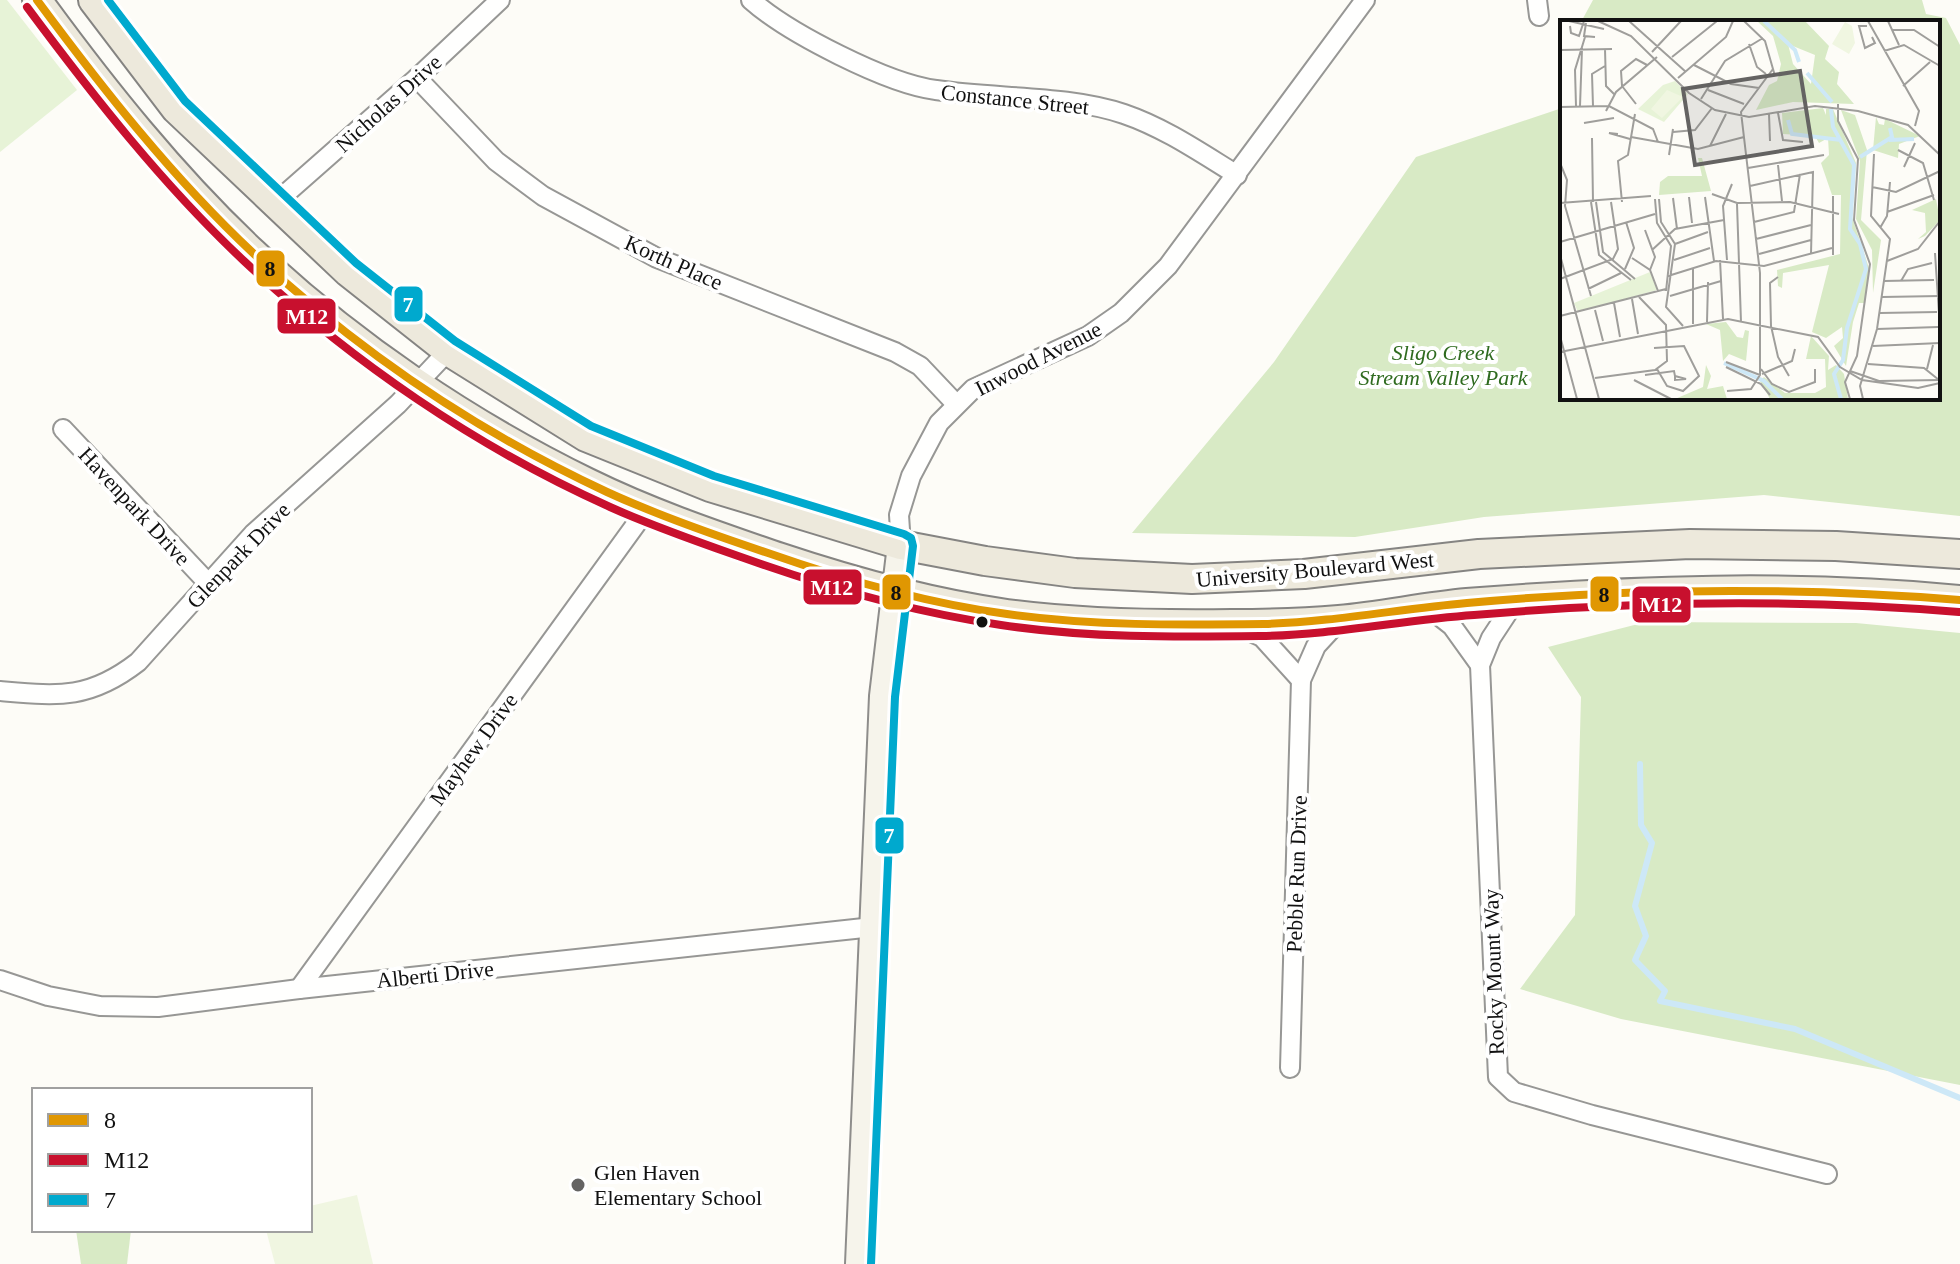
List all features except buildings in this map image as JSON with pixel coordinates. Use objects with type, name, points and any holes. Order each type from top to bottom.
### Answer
[{"type":"main road","name":"University Boulevard West","points":[[37,0],[95,80],[236,236],[354,337],[417,385],[479,425],[589,484],[695,529],[895,594],[1007,614],[1111,624],[1340,620],[1516,600],[1703,590],[1823,591],[1960,600]]},
{"type":"main road","name":"University Boulevard West","points":[[93,0],[176,109],[348,272],[448,351],[586,437],[710,487],[901,545],[985,561],[1075,573],[1192,579],[1304,574],[1479,554],[1690,544],[1836,546],[1960,554]]},
{"type":"street","name":"Nicholas Drive","points":[[274,204],[500,0]]},
{"type":"street","name":"Constance Street","points":[[751,0],[807,38],[873,70],[933,90],[1087,105],[1123,114],[1165,131],[1237,175]]},
{"type":"street","name":"Inwood Avenue","points":[[859,1264],[883,696],[901,545],[898,517],[911,476],[939,423],[973,389],[1088,336],[1121,313],[1168,266],[1365,0]]},
{"type":"street","name":"Korth Place","points":[[417,78],[496,161],[543,196],[657,258],[895,352],[920,366],[956,404]]},
{"type":"street","name":"Glenpark Drive","points":[[0,691],[60,696],[88,691],[119,677],[138,662],[253,534],[417,385],[448,351]]},
{"type":"street","name":"Havenpark Drive","points":[[63,429],[207,582]]},
{"type":"street","name":"Mayhew Drive","points":[[299,989],[647,509]]},
{"type":"street","name":"Rocky Mount Way","points":[[1516,600],[1491,638],[1480,665],[1498,1077],[1514,1092],[1592,1115],[1827,1174]]},
{"type":"street","points":[[1429,608],[1452,626],[1480,665]]},
{"type":"street","name":"Pebble Run Drive","points":[[1290,1068],[1301,680],[1316,646],[1340,620]]},
{"type":"street","points":[[1234,624],[1262,637],[1301,680]]},
{"type":"street","name":"Alberti Drive","points":[[0,980],[48,996],[100,1006],[158,1007],[873,927]]},
{"type":"green space","points":[[0,0],[7,0],[77,90],[0,152]]},
{"type":"green space","name":"Sligo Creek Stream Valley Park","points":[[1593,0],[1922,0],[1926,14],[1946,18],[1960,45],[1960,516],[1764,495],[1484,517],[1355,537],[1132,533],[1274,362],[1416,157],[1560,109],[1560,400],[1940,400],[1940,20],[1582,20]]},
{"type":"green space","points":[[1646,622],[1856,623],[1960,633],[1960,1085],[1621,1019],[1520,989],[1575,915],[1581,697],[1548,647]]},
{"type":"green space","points":[[357,1195],[373,1264],[275,1264],[267,1232],[312,1232],[312,1206]]},
{"type":"green space","points":[[76,1232],[131,1232],[127,1264],[81,1264]]},
{"type":"waterway","points":[[1640,764],[1641,825],[1652,843],[1635,906],[1646,936],[1635,960],[1665,991],[1660,1001],[1795,1029],[1960,1098]]},
{"type":"transit line","name":"8","points":[[37,0],[113,99],[194,194],[293,289],[377,355],[466,416],[607,492],[687,525],[826,572],[886,590],[976,609],[1039,618],[1135,624],[1290,623],[1467,603],[1652,592],[1775,591],[1960,600]]},
{"type":"transit line","name":"7","points":[[108,0],[185,101],[356,263],[455,341],[591,426],[714,476],[911,538],[913,546],[895,697],[871,1264]]},
{"type":"transit line","name":"M12","points":[[27,7],[104,107],[185,202],[285,298],[371,367],[464,429],[560,483],[666,530],[820,583],[910,608],[970,620],[1033,629],[1130,636],[1287,635],[1474,615],[1656,604],[1838,605],[1959,612]]},
{"type":"place","name":"Glen Haven Elementary School","points":[[578,1185]]}]
